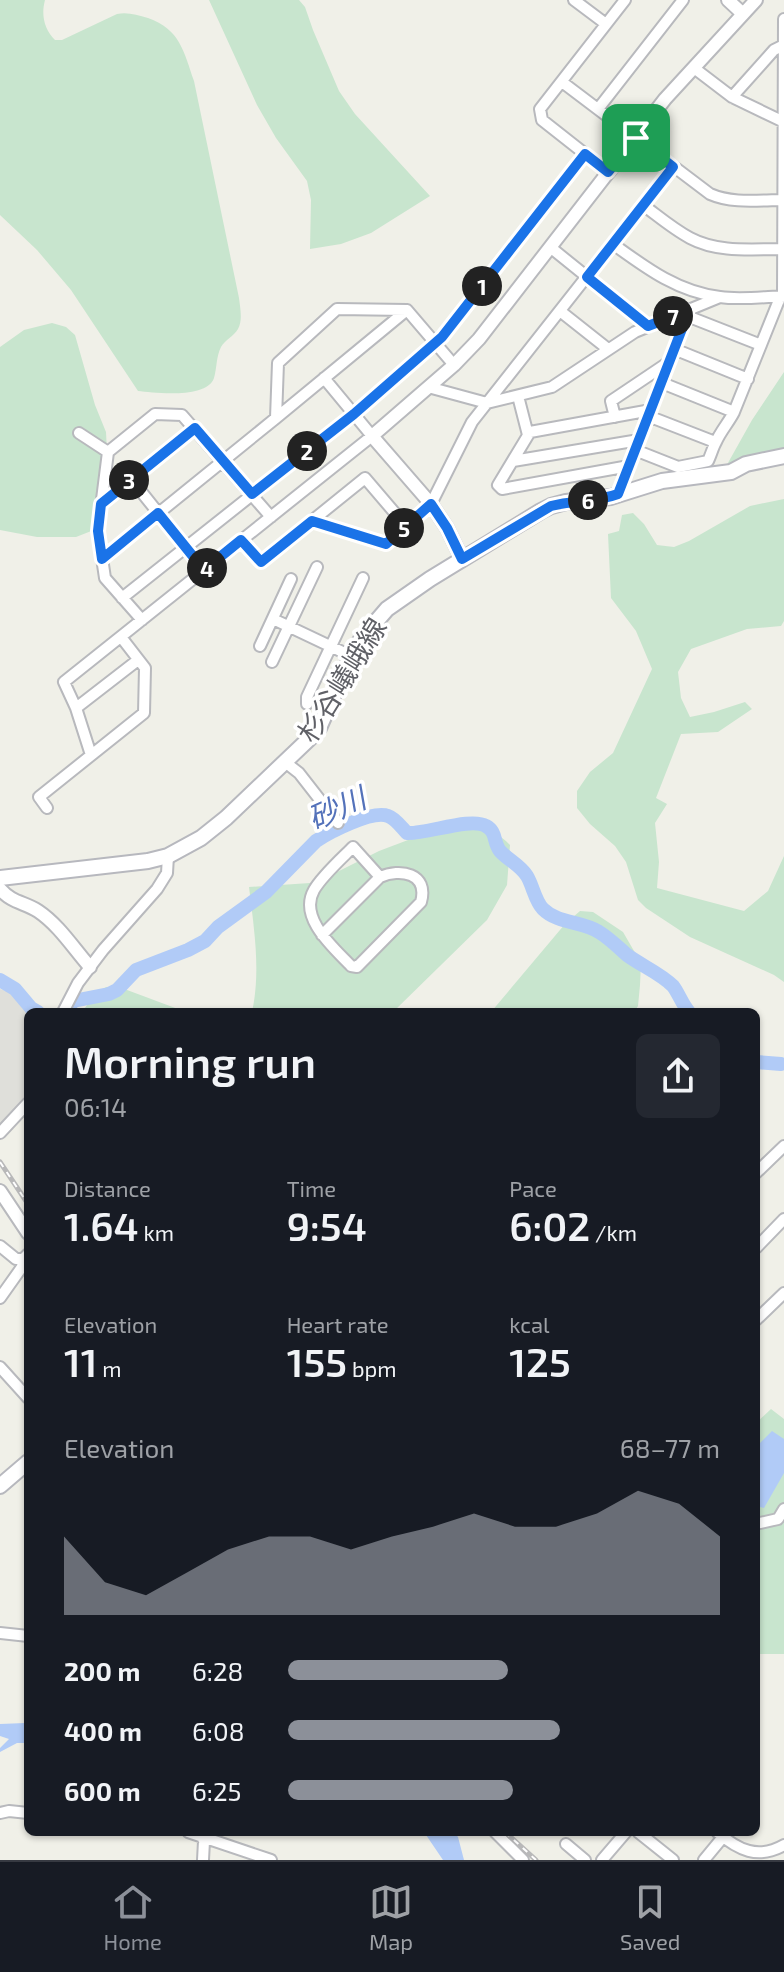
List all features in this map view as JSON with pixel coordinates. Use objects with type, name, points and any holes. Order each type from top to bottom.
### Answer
[{"type":"main road","name":"杉谷嶬峨線","points":[[0,878],[148,861],[168,856],[193,843],[214,828],[319,728],[351,656],[387,609],[462,559],[551,506],[611,497],[662,481],[731,472],[746,464],[784,456]]},
{"type":"main road","points":[[1,1484],[24,1465]]},
{"type":"street","points":[[574,0],[606,24]]},
{"type":"street","points":[[608,172],[542,120],[540,109],[625,0]]},
{"type":"street","points":[[598,109],[683,0]]},
{"type":"street","points":[[728,0],[743,14]]},
{"type":"street","points":[[91,755],[64,682],[372,436],[454,365],[479,339],[665,99],[756,0]]},
{"type":"street","points":[[784,19],[784,297]]},
{"type":"street","points":[[732,97],[774,50],[784,45]]},
{"type":"street","points":[[694,68],[732,97],[784,122]]},
{"type":"street","points":[[562,82],[703,190],[734,200],[783,200]]},
{"type":"street","points":[[122,598],[354,414],[442,337],[585,154]]},
{"type":"street","points":[[312,521],[386,544],[431,504],[472,422],[673,167]]},
{"type":"street","points":[[643,205],[676,230],[701,243],[734,249],[783,249]]},
{"type":"street","points":[[613,244],[666,280],[682,287],[720,297],[784,297]]},
{"type":"street","points":[[550,247],[648,326]]},
{"type":"street","points":[[428,387],[487,403],[552,387],[635,332],[687,314],[720,297]]},
{"type":"street","points":[[513,461],[637,445],[678,467],[708,461],[715,442],[734,412],[779,300],[784,297]]},
{"type":"street","points":[[276,418],[278,363],[337,309],[407,310],[454,365]]},
{"type":"street","points":[[102,559],[407,310]]},
{"type":"street","points":[[560,311],[608,349]]},
{"type":"street","points":[[687,314],[761,345]]},
{"type":"street","points":[[618,494],[687,314]]},
{"type":"street","points":[[674,349],[748,379]]},
{"type":"street","points":[[615,417],[611,401],[670,361]]},
{"type":"street","points":[[324,378],[431,504],[462,559]]},
{"type":"street","points":[[662,383],[734,412]]},
{"type":"street","points":[[518,396],[528,435]]},
{"type":"street","points":[[629,466],[502,489],[498,485],[530,432],[650,413],[715,442]]},
{"type":"street","points":[[142,620],[105,578],[98,531],[108,452],[155,414],[182,415],[271,517]]},
{"type":"street","points":[[101,504],[195,428]]},
{"type":"street","points":[[79,433],[108,452]]},
{"type":"street","points":[[241,540],[261,562],[365,478],[406,526]]},
{"type":"street","points":[[131,479],[204,570]]},
{"type":"street","points":[[272,662],[317,567]]},
{"type":"street","points":[[307,704],[307,697],[363,578]]},
{"type":"street","points":[[260,646],[291,579]]},
{"type":"street","points":[[273,619],[351,656]]},
{"type":"street","points":[[47,808],[39,797],[144,713],[145,668],[121,637]]},
{"type":"street","points":[[76,708],[138,660]]},
{"type":"street","points":[[285,762],[299,773],[338,823]]},
{"type":"street","points":[[322,935],[380,877],[397,872],[417,879],[423,891],[421,902],[357,967],[351,966],[322,935],[313,919],[311,899],[314,889],[353,847],[380,877]]},
{"type":"street","points":[[65,1008],[90,967],[157,889],[167,873],[168,856]]},
{"type":"street","points":[[0,889],[8,898],[38,912],[90,967]]},
{"type":"street","points":[[0,1133],[24,1107]]},
{"type":"street","points":[[760,1169],[784,1146]]},
{"type":"street","points":[[0,1191],[24,1227]]},
{"type":"street","points":[[760,1244],[784,1219]]},
{"type":"street","points":[[0,1246],[16,1259],[24,1257]]},
{"type":"street","points":[[0,1298],[24,1262]]},
{"type":"street","points":[[760,1316],[784,1293]]},
{"type":"street","points":[[0,1367],[24,1394]]},
{"type":"street","points":[[760,1523],[778,1519],[784,1509]]},
{"type":"street","points":[[0,1633],[24,1636]]},
{"type":"street","points":[[0,1813],[24,1813]]},
{"type":"street","points":[[200,1836],[204,1841],[203,1860]]},
{"type":"street","points":[[205,1836],[271,1860]]},
{"type":"street","points":[[499,1836],[523,1860]]},
{"type":"street","points":[[602,1860],[623,1836]]},
{"type":"street","points":[[643,1836],[673,1860]]},
{"type":"street","points":[[704,1860],[719,1836]]},
{"type":"street","points":[[721,1836],[742,1851],[766,1858],[784,1845]]},
{"type":"street","points":[[566,1844],[585,1860]]},
{"type":"shaded area","points":[[0,989],[12,993],[25,1008],[24,1105],[0,1129]]},
{"type":"green space","points":[[0,0],[45,0],[44,22],[55,40],[62,40],[125,13],[159,23],[179,43],[194,81],[241,314],[238,329],[219,351],[214,378],[202,389],[180,393],[138,391],[71,290],[37,250],[0,215]]},
{"type":"green space","points":[[209,0],[299,0],[305,7],[339,91],[355,114],[430,196],[371,233],[341,244],[310,249],[311,200],[307,181],[257,105]]},
{"type":"green space","points":[[52,323],[66,327],[75,335],[106,432],[107,511],[99,528],[76,537],[37,537],[0,530],[0,347],[24,330]]},
{"type":"green space","points":[[784,372],[784,451],[724,470],[752,420]]},
{"type":"green space","points":[[784,499],[784,621],[781,626],[747,629],[691,649],[678,672],[681,698],[690,717],[745,702],[752,709],[718,732],[681,734],[656,798],[667,804],[655,823],[659,862],[657,888],[744,911],[768,891],[784,856],[784,982],[690,937],[646,908],[638,900],[626,862],[615,846],[577,808],[577,791],[590,772],[613,753],[652,669],[636,631],[611,598],[608,534],[619,531],[622,515],[633,513],[657,545],[674,547],[750,506]]},
{"type":"green space","points":[[445,826],[488,830],[510,845],[507,885],[487,920],[397,1008],[253,1008],[255,934],[249,887],[310,883],[379,851]]},
{"type":"green space","points":[[580,911],[593,912],[623,932],[641,963],[637,1008],[494,1008],[565,924]]},
{"type":"green space","points":[[106,987],[119,987],[175,1008],[85,1008]]},
{"type":"green space","points":[[771,1409],[784,1419],[784,1654],[760,1654],[760,1419]]},
{"type":"water","points":[[772,1431],[784,1439],[784,1473],[764,1508],[760,1507],[760,1443]]},
{"type":"water","points":[[24,1723],[24,1743],[17,1743],[0,1752],[9,1739],[0,1736],[0,1724]]},
{"type":"water","points":[[427,1836],[458,1837],[464,1860],[443,1860]]},
{"type":"waterway","name":"砂川","points":[[69,1008],[73,1001],[109,994],[136,970],[205,941],[218,927],[266,892],[316,841],[351,823],[381,815],[393,819],[407,833],[470,823],[486,826],[492,831],[500,851],[527,876],[543,909],[603,934],[627,955],[668,981],[686,1008]]},
{"type":"waterway","name":"砂川","points":[[0,980],[15,989],[31,1008]]},
{"type":"waterway","name":"砂川","points":[[760,1062],[781,1064]]},
{"type":"railway","points":[[0,1162],[24,1198]]},
{"type":"railway","points":[[509,1836],[536,1860]]},
{"type":"route","points":[[636,138],[673,167],[587,277],[648,326],[687,311],[687,316],[618,494],[551,506],[462,559],[431,504],[386,544],[312,521],[261,562],[241,540],[204,570],[158,513],[102,559],[98,531],[101,504],[195,428],[252,494],[354,414],[442,337],[585,154],[608,172],[636,138]]}]
